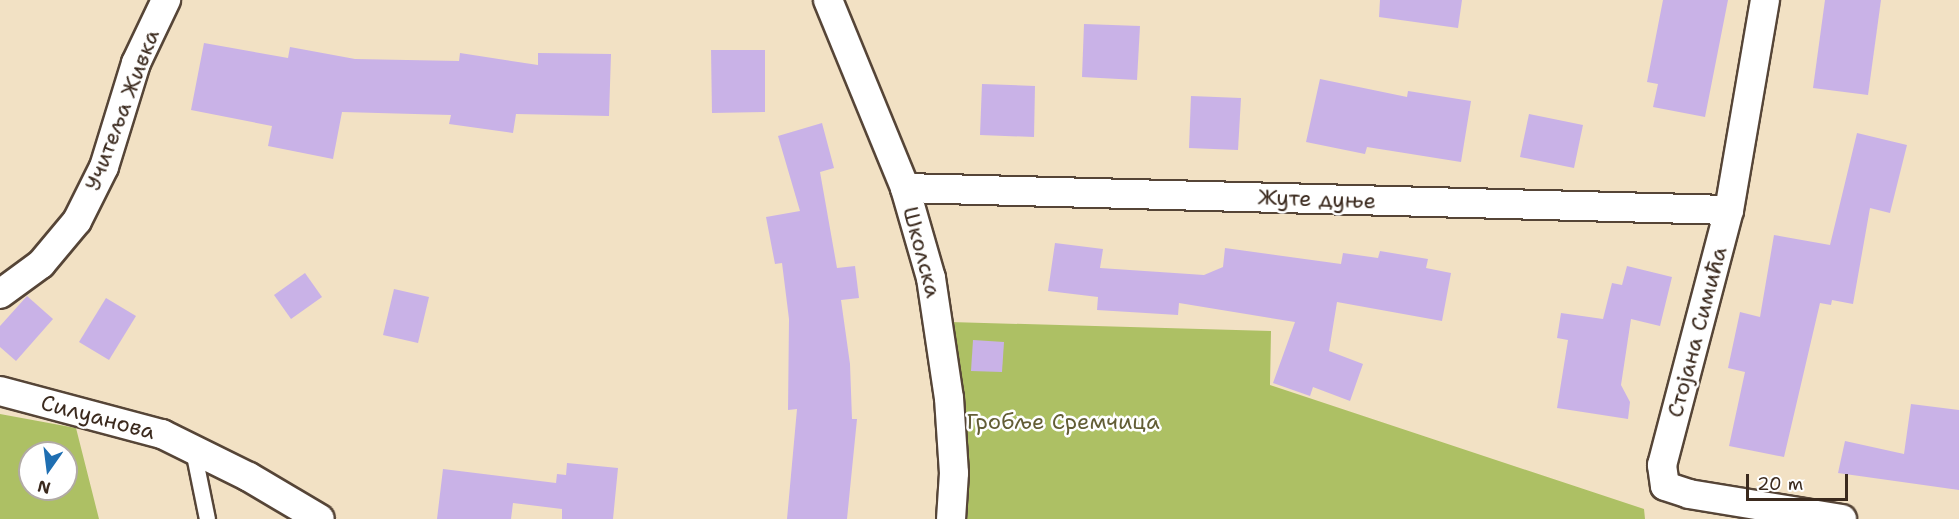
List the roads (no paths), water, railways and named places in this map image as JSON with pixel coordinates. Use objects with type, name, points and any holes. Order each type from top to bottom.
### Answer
[{"type":"street","name":"Учитеља Живка","points":[[0,294],[41,264],[76,221],[104,167],[136,63],[166,0]]},
{"type":"street","name":"Школска","points":[[828,0],[905,188],[931,278],[945,353],[954,473],[951,519]]},
{"type":"street","name":"Стојана Симића","points":[[1765,0],[1729,210],[1662,465],[1665,486],[1689,494],[1842,519]]},
{"type":"street","name":"Жуте дуње","points":[[905,188],[1729,210]]},
{"type":"street","name":"Силуанова","points":[[0,391],[132,424],[193,450],[320,519]]},
{"type":"lane","points":[[193,450],[207,519]]},
{"type":"park label","name":"Гробље Сремчица","points":[[1063,422]]}]
